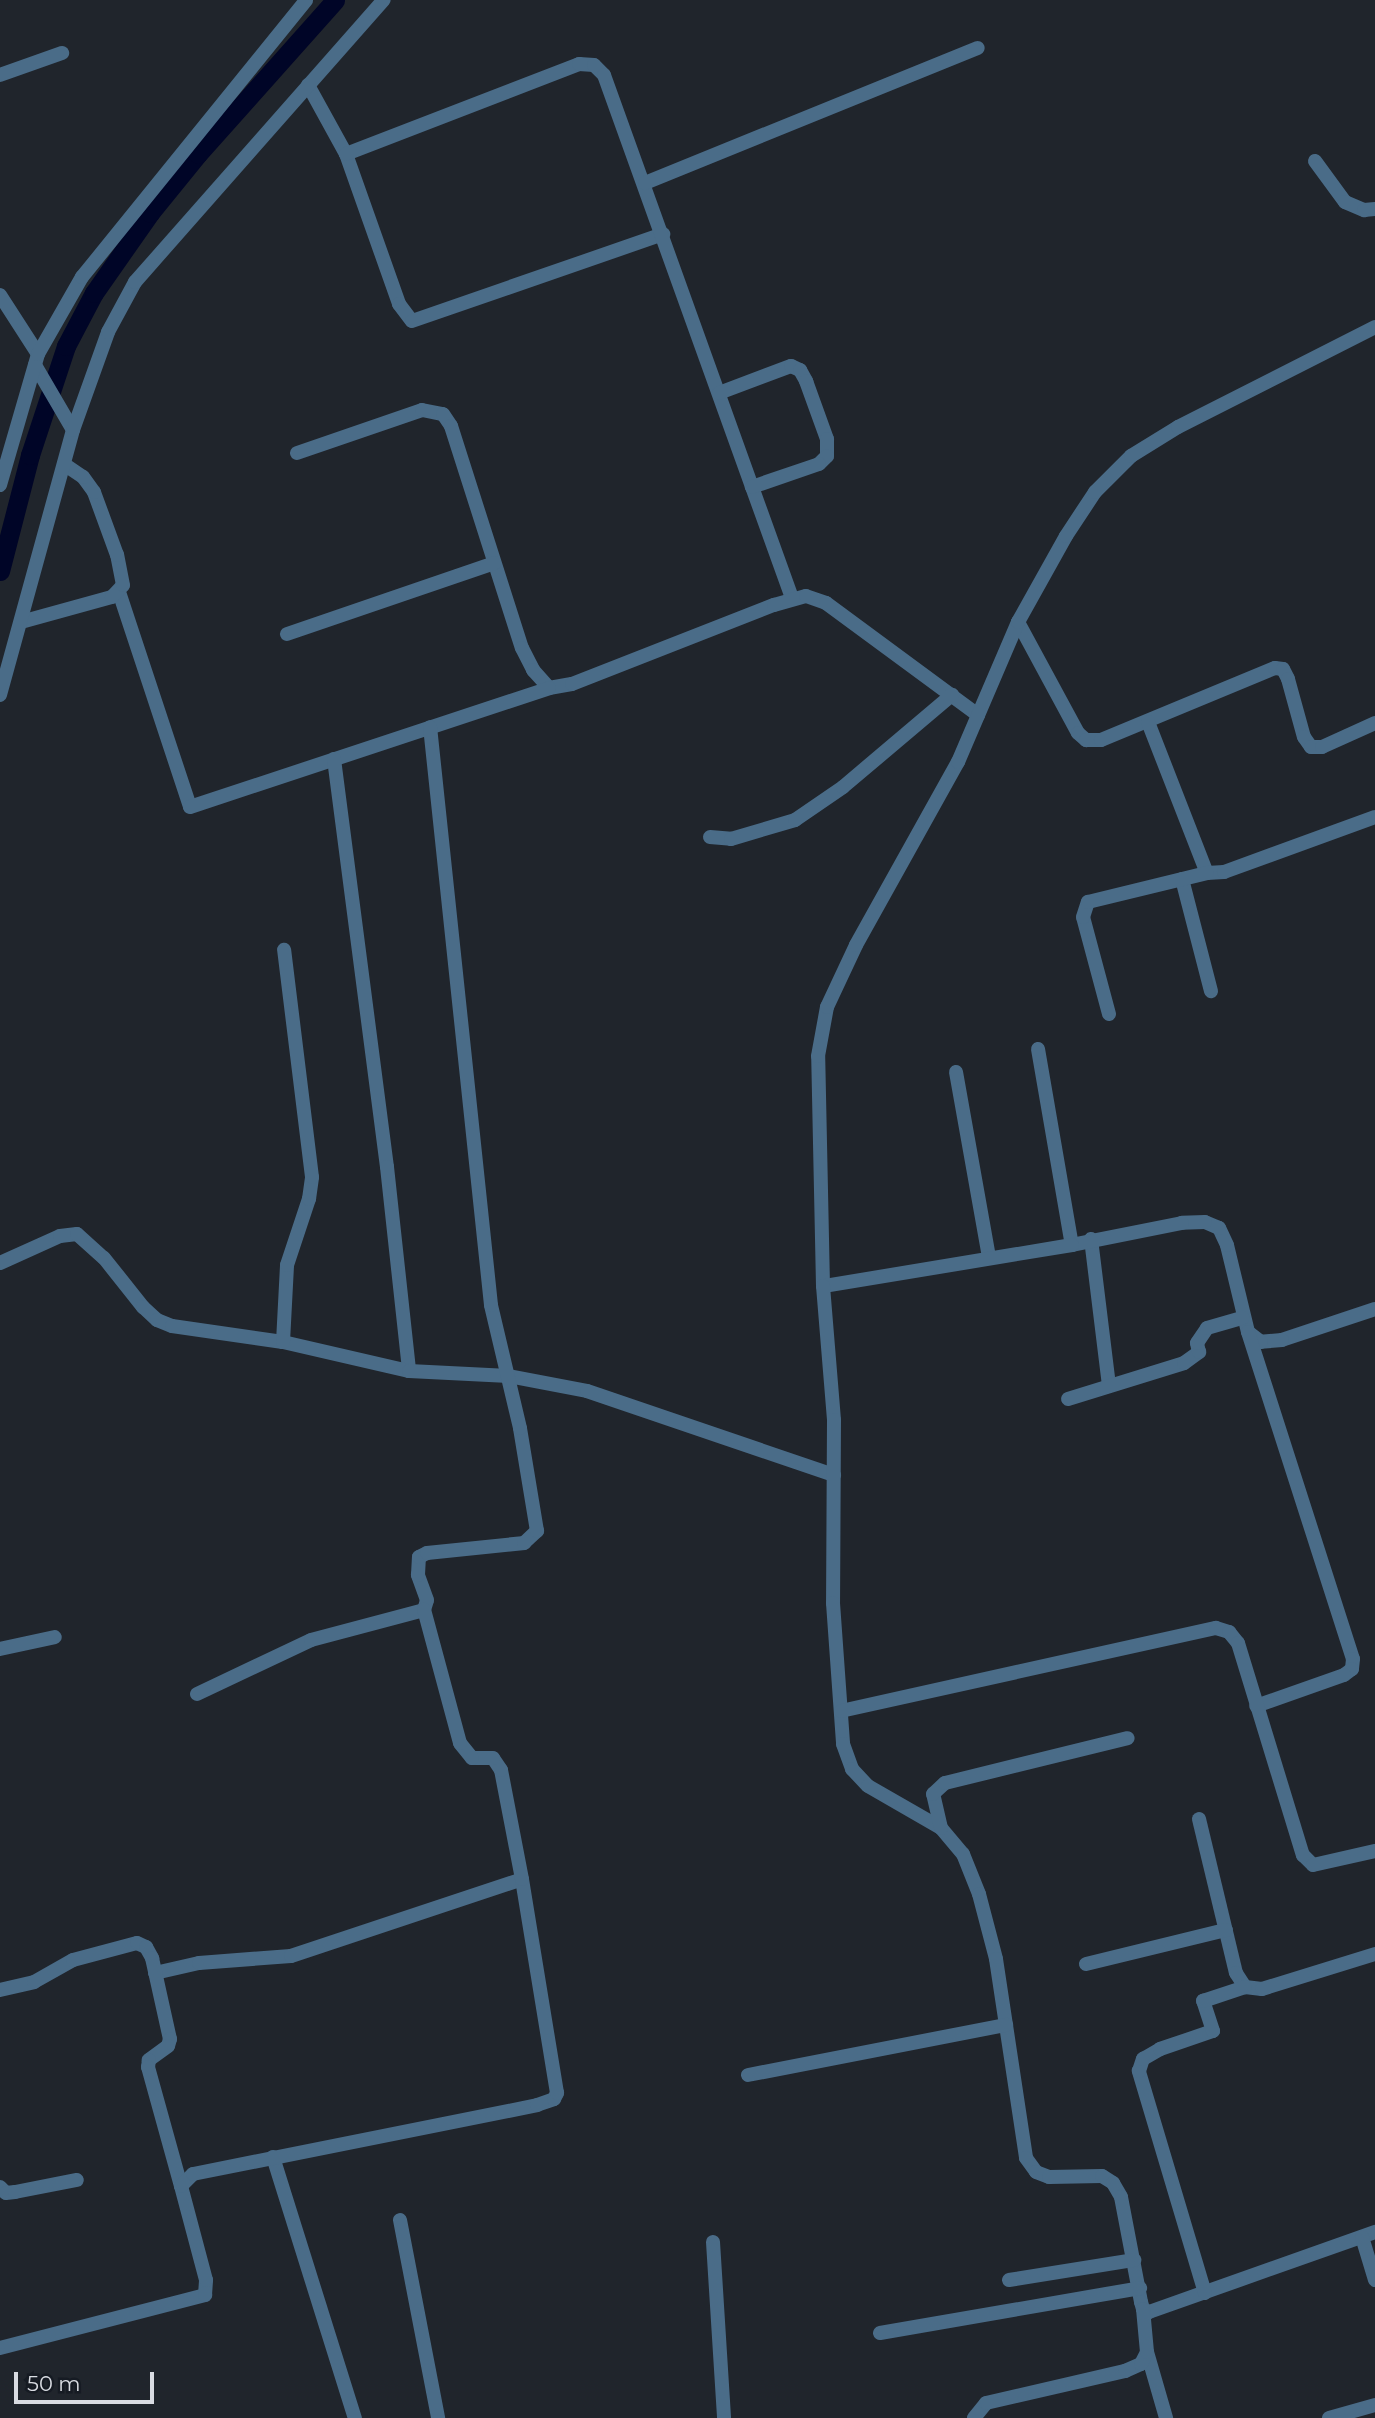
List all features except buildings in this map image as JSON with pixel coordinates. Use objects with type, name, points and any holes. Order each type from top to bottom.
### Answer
[{"type":"street","points":[[0,485],[39,364],[82,277],[306,0]]},
{"type":"street","points":[[0,695],[64,464],[70,425],[108,332],[135,282],[384,0]]},
{"type":"street","points":[[645,183],[978,48]]},
{"type":"street","points":[[0,75],[62,53]]},
{"type":"street","points":[[346,154],[579,64],[594,65],[604,75],[612,93],[792,598]]},
{"type":"street","points":[[308,85],[346,154],[399,304],[412,321],[663,234]]},
{"type":"street","points":[[1315,161],[1345,202],[1364,210],[1375,209]]},
{"type":"street","points":[[0,295],[70,425]]},
{"type":"street","points":[[1166,2418],[1147,2352],[1140,2288],[1121,2197],[1113,2182],[1102,2176],[1049,2176],[1036,2172],[1026,2158],[996,1959],[979,1894],[963,1854],[941,1828],[868,1786],[852,1769],[843,1744],[833,1603],[834,1420],[823,1286],[818,1056],[827,1007],[856,945],[958,762],[1018,622],[1066,536],[1095,492],[1131,456],[1178,427],[1375,327]]},
{"type":"street","points":[[719,393],[791,366],[800,370],[806,381],[827,439],[827,456],[819,464],[752,487]]},
{"type":"street","points":[[297,453],[422,410],[443,414],[451,426],[522,648],[533,670],[549,688]]},
{"type":"street","points":[[64,464],[83,477],[97,500],[122,577],[119,592],[190,807],[549,688],[572,684],[792,598],[806,596],[826,603],[978,715]]},
{"type":"street","points":[[287,635],[494,563]]},
{"type":"street","points":[[20,622],[112,597],[119,592]]},
{"type":"street","points":[[1018,622],[1078,733],[1086,740],[1101,740],[1275,668],[1283,669],[1289,679],[1304,737],[1311,747],[1322,747],[1375,723]]},
{"type":"street","points":[[710,838],[731,839],[795,820],[843,787],[952,695]]},
{"type":"street","points":[[1148,722],[1207,873]]},
{"type":"street","points":[[181,2186],[193,2174],[537,2105],[554,2099],[557,2092],[522,1878],[501,1770],[493,1758],[472,1758],[460,1743],[424,1610],[427,1600],[418,1575],[419,1557],[428,1553],[524,1543],[537,1531],[509,1376],[491,1305],[430,727]]},
{"type":"street","points":[[334,759],[387,1167],[409,1371]]},
{"type":"street","points":[[1110,1014],[1083,917],[1085,908],[1097,899],[1207,873],[1224,872],[1375,817]]},
{"type":"street","points":[[1182,879],[1211,991]]},
{"type":"street","points":[[283,1342],[287,1265],[309,1199],[312,1177],[284,950]]},
{"type":"street","points":[[1038,1049],[1072,1245]]},
{"type":"street","points":[[956,1072],[989,1258]]},
{"type":"street","points":[[823,1286],[1072,1245],[1091,1239],[1182,1223],[1205,1222],[1219,1228],[1227,1245],[1246,1325],[1353,1659],[1352,1669],[1344,1675],[1256,1706]]},
{"type":"street","points":[[0,1262],[60,1236],[76,1234],[91,1243],[158,1320],[172,1326],[283,1342],[409,1371],[509,1376],[586,1391],[834,1475]]},
{"type":"street","points":[[1091,1239],[1110,1386]]},
{"type":"street","points":[[1246,1325],[1261,1342],[1283,1340],[1375,1309]]},
{"type":"street","points":[[1068,1399],[1184,1363],[1199,1352],[1197,1343],[1206,1328],[1246,1325]]},
{"type":"street","points":[[197,1694],[311,1640],[424,1610]]},
{"type":"street","points":[[841,1711],[1216,1628],[1229,1632],[1238,1643],[1303,1856],[1312,1866],[1375,1851]]},
{"type":"street","points":[[0,1649],[55,1637]]},
{"type":"street","points":[[941,1828],[933,1794],[945,1783],[1128,1738]]},
{"type":"street","points":[[1199,1819],[1236,1973],[1245,1987]]},
{"type":"street","points":[[155,1973],[199,1963],[291,1956],[522,1878]]},
{"type":"street","points":[[1086,1964],[1226,1930]]},
{"type":"street","points":[[0,1990],[34,1982],[73,1960],[137,1943],[146,1947],[155,1973],[170,2039],[168,2046],[149,2060],[148,2067],[206,2280],[205,2295],[0,2348]]},
{"type":"street","points":[[1205,2293],[1139,2071],[1143,2059],[1160,2049],[1213,2031],[1203,2001],[1245,1987],[1262,1989],[1375,1954]]},
{"type":"street","points":[[748,2075],[1006,2025]]},
{"type":"street","points":[[273,2157],[355,2418]]},
{"type":"street","points":[[0,2187],[6,2193],[77,2180]]},
{"type":"street","points":[[400,2220],[438,2418]]},
{"type":"street","points":[[1143,2309],[1155,2312],[1368,2234],[1375,2280]]},
{"type":"street","points":[[713,2242],[724,2418]]},
{"type":"street","points":[[1009,2280],[1134,2260]]},
{"type":"street","points":[[880,2333],[1140,2288]]},
{"type":"street","points":[[974,2418],[986,2403],[1125,2371],[1141,2364],[1147,2352]]},
{"type":"street","points":[[1329,2418],[1375,2405]]},
{"type":"waterway","points":[[0,571],[30,455],[66,346],[94,293],[150,213],[198,154],[335,0]]}]
